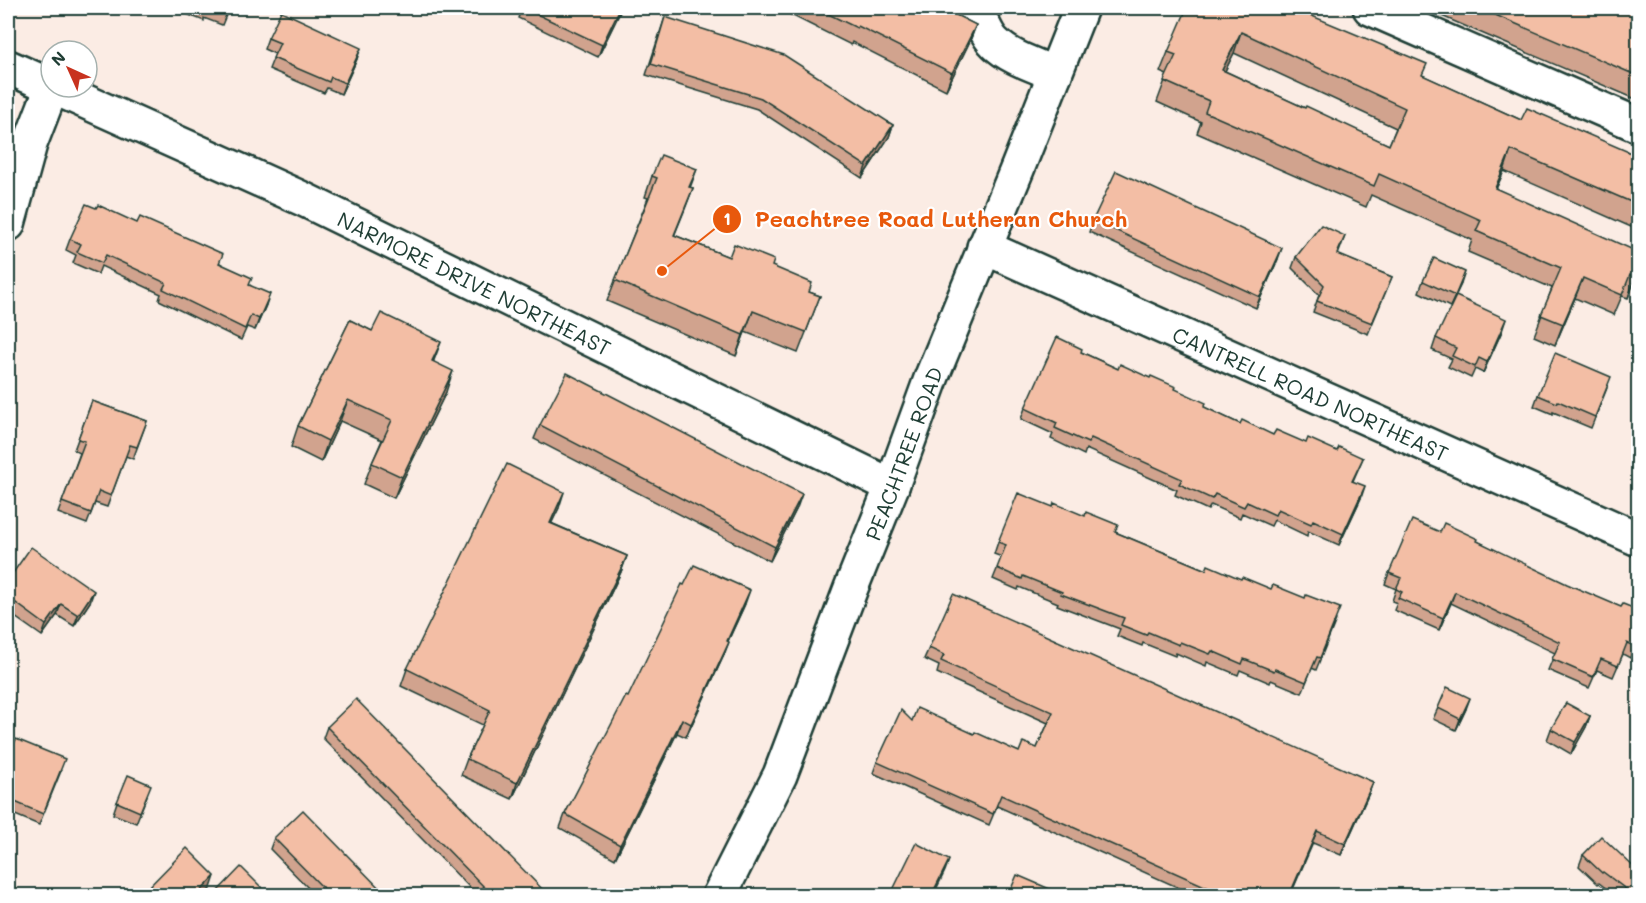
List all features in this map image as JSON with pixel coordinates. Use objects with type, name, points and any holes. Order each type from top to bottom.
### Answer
[{"type":"main road","points":[[972,8],[996,44],[1007,52],[1054,74]]},
{"type":"main road","name":"PEACHTREE ROAD","points":[[719,896],[780,775],[932,376],[1081,8]]},
{"type":"main road","points":[[1370,8],[1638,125]]},
{"type":"main road","name":"NARMORE DRIVE NORTHEAST","points":[[8,67],[39,81]]},
{"type":"main road","points":[[8,225],[30,144],[47,99]]},
{"type":"main road","name":"NARMORE DRIVE NORTHEAST","points":[[79,99],[303,199],[892,486]]},
{"type":"main road","name":"CANTRELL ROAD NORTHEAST","points":[[984,247],[1638,540]]},
{"type":"building","points":[[210,8],[228,8],[226,14]]},
{"type":"building","points":[[524,8],[620,8],[602,45]]},
{"type":"building","points":[[816,8],[942,8],[976,25],[952,73],[858,26],[857,28]]},
{"type":"building","points":[[1187,8],[1293,8],[1427,64],[1422,75],[1521,120],[1527,108],[1638,156],[1638,205],[1511,150],[1495,188],[1638,252],[1638,270],[1635,277],[1630,275],[1622,295],[1583,278],[1563,324],[1541,315],[1561,268],[1476,231],[1481,220],[1379,174],[1374,186],[1205,112],[1209,101],[1164,81],[1176,55],[1168,52]],"holes":[[[1241,32],[1405,108],[1389,145],[1222,70]]]},
{"type":"building","points":[[1479,8],[1621,8],[1638,15],[1638,76]]},
{"type":"building","points":[[281,11],[361,48],[345,83],[331,77],[329,82],[273,58],[280,43],[268,38]]},
{"type":"building","points":[[665,17],[784,55],[893,125],[866,166],[761,98],[651,64]]},
{"type":"building","points":[[661,155],[697,169],[689,187],[693,188],[674,235],[729,257],[734,244],[774,260],[772,266],[812,283],[809,292],[820,296],[806,332],[753,311],[743,335],[615,280],[657,178],[652,176]]},
{"type":"building","points":[[1116,171],[1282,248],[1260,297],[1093,220]]},
{"type":"building","points":[[86,204],[96,208],[98,205],[137,223],[140,217],[223,254],[219,263],[252,278],[249,285],[270,294],[259,319],[251,315],[245,329],[163,289],[166,283],[106,255],[102,263],[77,252],[81,244],[70,239]]},
{"type":"building","points":[[1321,225],[1345,236],[1337,254],[1392,277],[1372,323],[1317,301],[1324,285],[1296,257]]},
{"type":"building","points":[[1434,258],[1465,272],[1455,296],[1423,281]]},
{"type":"building","points":[[1456,296],[1506,319],[1487,362],[1479,358],[1475,367],[1452,356],[1456,348],[1436,338]]},
{"type":"building","points":[[381,313],[441,342],[432,361],[453,371],[402,477],[372,463],[392,420],[348,400],[328,441],[298,426],[350,320],[372,331]]},
{"type":"building","points":[[1057,337],[1082,349],[1081,352],[1118,369],[1120,364],[1176,387],[1175,389],[1206,403],[1204,407],[1240,424],[1242,420],[1273,435],[1276,430],[1306,443],[1308,438],[1337,451],[1339,447],[1363,458],[1352,481],[1365,486],[1343,534],[1313,520],[1311,524],[1278,509],[1275,515],[1247,502],[1244,507],[1215,494],[1212,499],[1179,484],[1182,479],[1091,438],[1088,443],[1055,428],[1057,423],[1025,408]]},
{"type":"building","points":[[1555,353],[1611,377],[1595,417],[1538,395]]},
{"type":"building","points":[[567,373],[802,494],[775,547],[540,425]]},
{"type":"building","points":[[92,401],[147,421],[137,447],[130,445],[111,496],[99,491],[91,513],[62,502],[85,441],[78,439]]},
{"type":"building","points":[[507,464],[564,492],[550,523],[627,556],[517,783],[467,759],[490,710],[407,669]]},
{"type":"building","points":[[1018,493],[1053,507],[1054,503],[1085,516],[1086,512],[1118,525],[1115,532],[1206,570],[1208,565],[1271,589],[1273,585],[1305,598],[1306,595],[1340,608],[1320,658],[1317,657],[1306,682],[1244,659],[1242,664],[1212,651],[1210,654],[1180,642],[1179,645],[1148,632],[1146,635],[1121,625],[1124,618],[1061,594],[1062,592],[1023,576],[1022,579],[997,568],[1006,545],[998,542]]},
{"type":"building","points":[[1412,520],[1440,532],[1444,523],[1567,584],[1621,607],[1623,604],[1638,610],[1638,636],[1634,646],[1627,643],[1618,666],[1601,659],[1593,677],[1552,659],[1560,642],[1455,592],[1443,618],[1398,598],[1402,592],[1396,589],[1401,578],[1389,573]]},
{"type":"building","points":[[31,547],[94,591],[78,615],[61,604],[46,625],[8,597],[8,580]]},
{"type":"building","points":[[694,565],[750,590],[691,724],[682,719],[620,845],[565,814],[626,696],[628,697],[682,584],[684,585]]},
{"type":"building","points":[[953,594],[1373,782],[1345,844],[1317,831],[1289,896],[1227,896],[1001,795],[993,814],[877,762],[901,710],[912,721],[917,708],[1019,752],[1023,742],[1037,748],[1053,712],[941,661],[944,655],[929,648]]},
{"type":"building","points":[[1447,687],[1470,698],[1460,719],[1438,708]]},
{"type":"building","points":[[356,699],[549,896],[493,896],[327,727]]},
{"type":"building","points":[[1566,703],[1590,716],[1575,742],[1551,729]]},
{"type":"building","points":[[16,739],[65,759],[43,814],[8,799],[8,758]]},
{"type":"building","points":[[128,775],[151,785],[140,812],[117,802]]},
{"type":"building","points":[[303,810],[387,896],[331,896],[274,838]]},
{"type":"building","points":[[1601,836],[1638,871],[1638,896],[1602,873],[1583,855]]},
{"type":"building","points":[[916,843],[949,860],[931,896],[890,896]]},
{"type":"building","points":[[187,848],[215,876],[196,896],[140,896]]},
{"type":"building","points":[[241,867],[270,896],[213,896]]},
{"type":"building","points":[[1017,875],[1052,890],[1050,896],[1008,896]]},
{"type":"place","name":"Peachtree Road Lutheran Church","points":[[662,271]]}]
